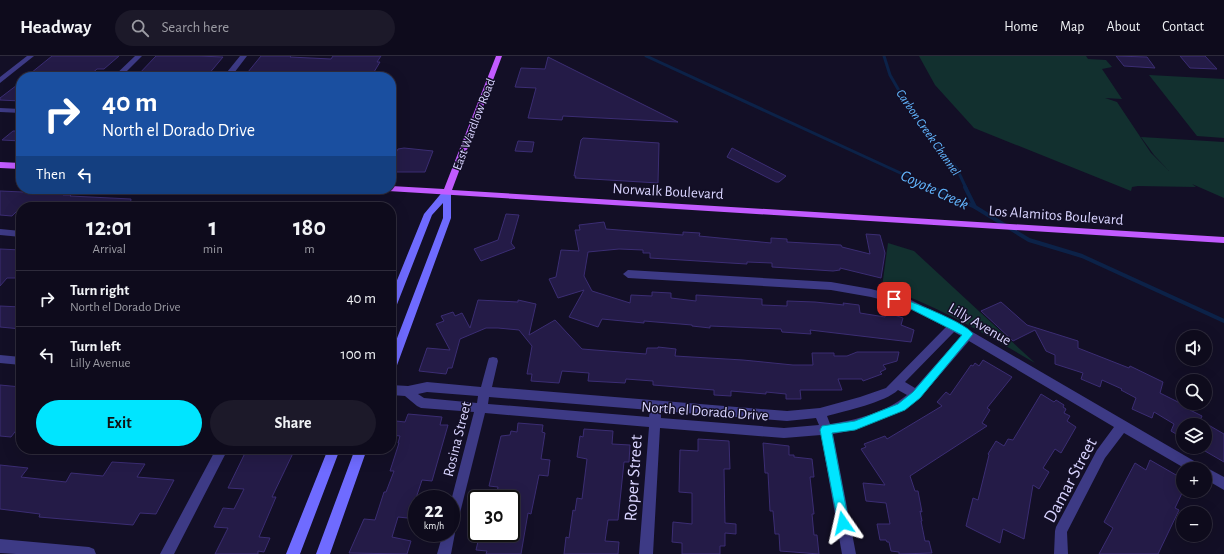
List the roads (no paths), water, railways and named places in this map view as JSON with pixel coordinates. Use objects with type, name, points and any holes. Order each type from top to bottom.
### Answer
[{"type":"main road","name":"East Wardlow Road","points":[[396,294],[428,214],[447,192],[499,56]]},
{"type":"main road","points":[[0,165],[16,166]]},
{"type":"main road","name":"Norwalk Boulevard","points":[[396,189],[887,219]]},
{"type":"main road","name":"East Wardlow Road","points":[[396,355],[447,218],[447,192]]},
{"type":"main road","name":"Los Alamitos Boulevard","points":[[887,219],[1224,240]]},
{"type":"main road","points":[[292,554],[332,454]]},
{"type":"main road","points":[[322,554],[359,454]]},
{"type":"street","points":[[0,81],[31,56]]},
{"type":"street","points":[[122,72],[139,56]]},
{"type":"street","points":[[231,72],[244,56]]},
{"type":"street","points":[[0,110],[16,111]]},
{"type":"street","points":[[0,232],[16,234]]},
{"type":"street","name":"Lilly Avenue","points":[[628,274],[831,286],[871,293],[905,302],[968,334],[1185,462]]},
{"type":"street","name":"North el Dorado Drive","points":[[396,390],[408,391],[427,387],[787,416],[820,413],[860,402],[890,391],[953,326]]},
{"type":"street","name":"North el Dorado Drive","points":[[408,391],[421,403],[655,423],[784,432],[826,430],[855,425],[901,407],[916,395],[968,334]]},
{"type":"street","points":[[0,359],[16,361]]},
{"type":"street","name":"Rosina Street","points":[[460,490],[493,361]]},
{"type":"street","points":[[897,383],[916,395]]},
{"type":"street","points":[[558,414],[561,397]]},
{"type":"street","name":"Roper Street","points":[[646,554],[656,405]]},
{"type":"street","points":[[820,413],[826,430],[849,554]]},
{"type":"street","name":"Damar Street","points":[[1061,554],[1061,531],[1101,454],[1122,426]]},
{"type":"street","points":[[167,554],[219,454]]},
{"type":"street","points":[[1212,478],[1224,484]]},
{"type":"street","points":[[444,554],[447,542]]},
{"type":"street","points":[[0,546],[89,554]]},
{"type":"waterway","name":"Coyote Creek","points":[[646,56],[933,188]]},
{"type":"waterway","name":"Carbon Creek Channel","points":[[884,56],[890,75],[905,101],[925,131],[957,169],[966,188]]},
{"type":"waterway","name":"Coyote Creek","points":[[931,187],[975,207]]},
{"type":"waterway","name":"Carbon Creek Channel","points":[[965,187],[975,207]]},
{"type":"waterway","name":"Coyote Creek","points":[[975,207],[1029,240],[1082,256],[1224,321]]}]
